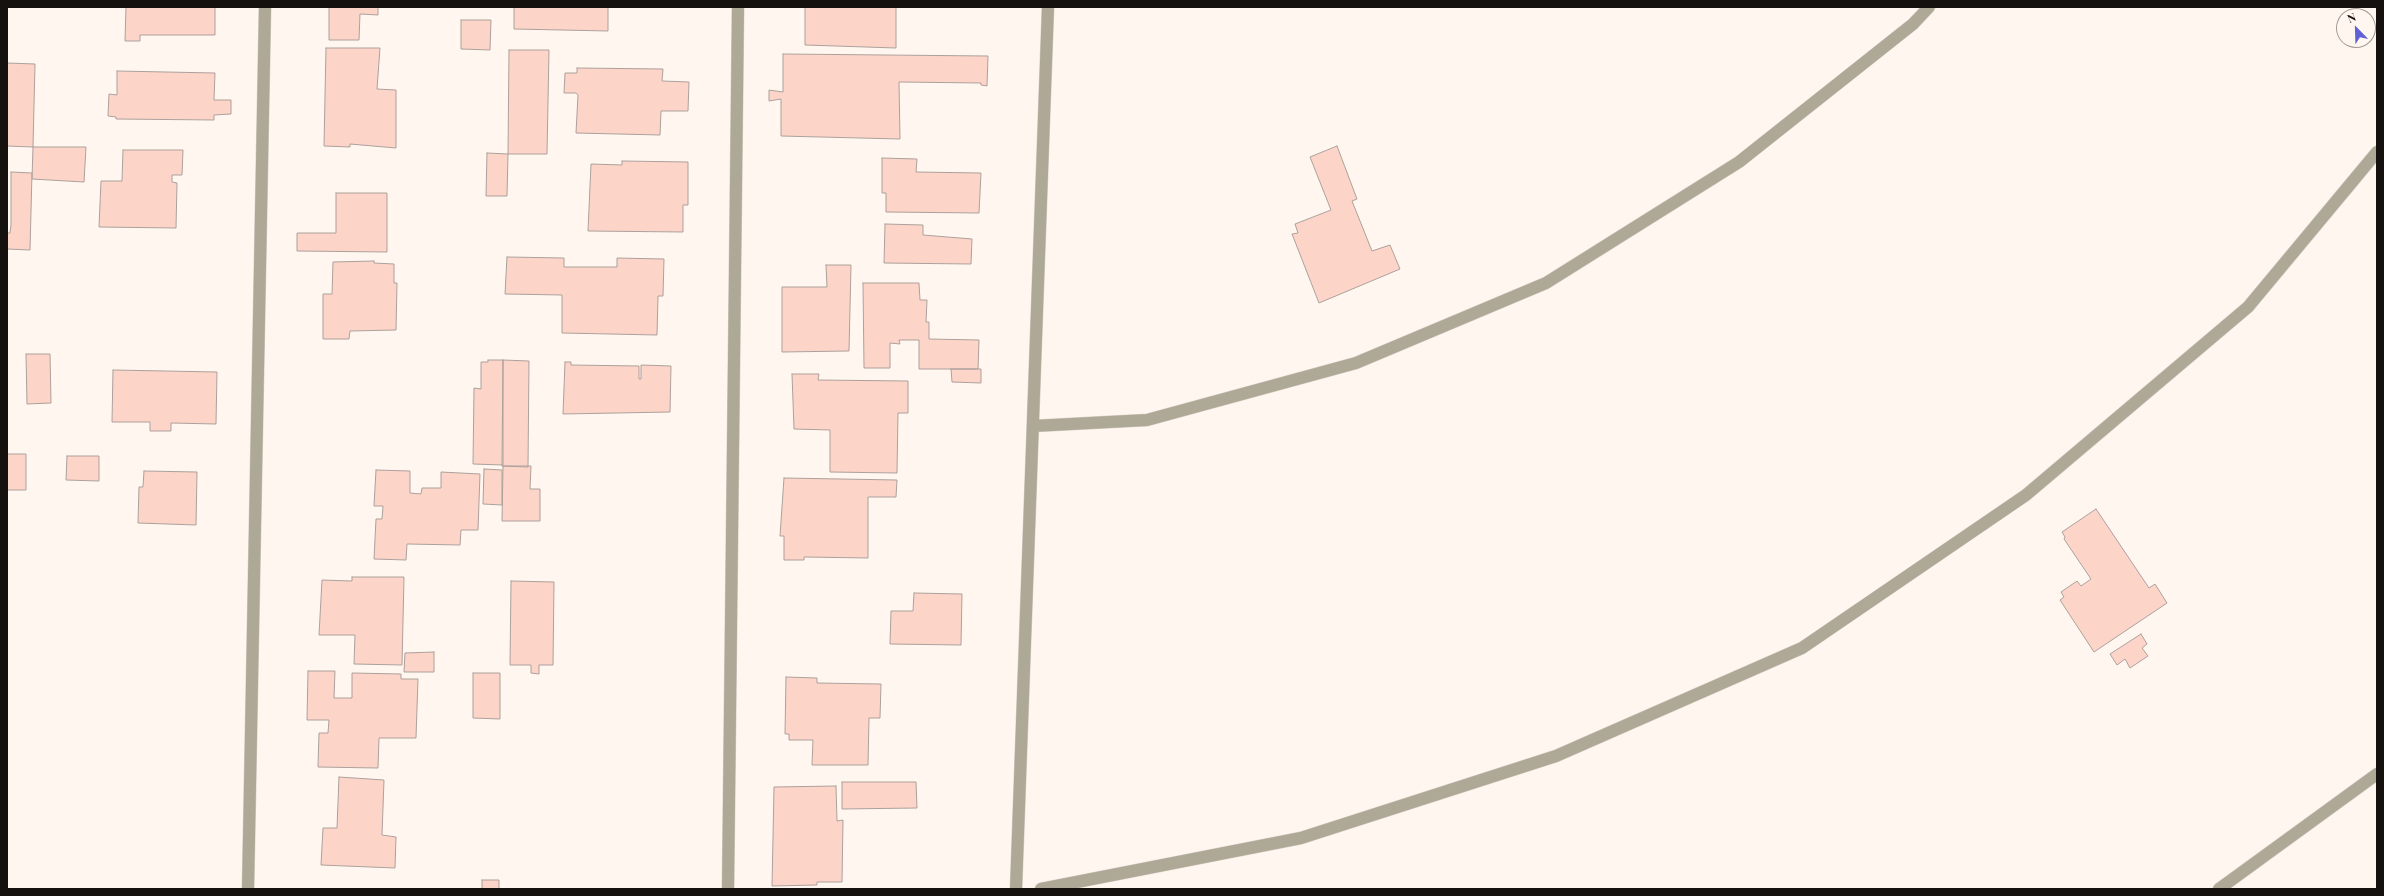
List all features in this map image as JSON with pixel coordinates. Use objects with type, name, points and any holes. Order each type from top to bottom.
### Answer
[{"type":"street","points":[[248,889],[265,7]]},
{"type":"street","points":[[728,889],[738,7]]},
{"type":"street","points":[[1016,889],[1048,7]]},
{"type":"street","points":[[1033,426],[1147,420],[1349,365],[1546,283],[1739,162],[1913,24],[1929,7]]},
{"type":"street","points":[[1041,889],[1301,838],[1556,756],[1802,648],[2026,495],[2248,307],[2377,152]]},
{"type":"street","points":[[2219,889],[2377,774]]},
{"type":"building","points":[[126,7],[215,7],[215,35],[140,35],[140,41],[125,41]]},
{"type":"building","points":[[329,7],[378,7],[378,15],[360,14],[359,40],[329,40]]},
{"type":"building","points":[[514,7],[608,7],[608,31],[514,29]]},
{"type":"building","points":[[805,7],[896,7],[896,48],[805,45]]},
{"type":"building","points":[[461,20],[491,20],[490,50],[461,49]]},
{"type":"building","points":[[326,48],[380,48],[377,89],[396,90],[396,148],[350,144],[350,147],[324,146]]},
{"type":"building","points":[[509,50],[549,50],[547,154],[508,154]]},
{"type":"building","points":[[783,54],[988,56],[987,86],[981,85],[981,83],[899,82],[900,139],[781,136],[781,99],[769,101],[769,90],[783,92]]},
{"type":"building","points":[[7,63],[35,64],[33,147],[7,146]]},
{"type":"building","points":[[577,68],[663,69],[662,81],[689,82],[688,111],[661,111],[660,135],[576,133],[578,95],[576,93],[564,93],[565,73],[577,73]]},
{"type":"building","points":[[117,71],[215,73],[214,100],[231,100],[231,114],[214,115],[214,120],[116,119],[116,117],[108,116],[109,94],[117,95]]},
{"type":"building","points":[[1337,146],[1357,199],[1352,201],[1372,251],[1390,245],[1400,269],[1319,303],[1292,234],[1298,233],[1295,224],[1331,210],[1310,157]]},
{"type":"building","points":[[33,147],[86,147],[84,182],[32,179]]},
{"type":"building","points":[[123,150],[183,150],[182,175],[172,175],[172,182],[177,183],[176,228],[99,227],[101,181],[122,181]]},
{"type":"building","points":[[487,153],[508,154],[507,196],[486,196]]},
{"type":"building","points":[[882,158],[917,159],[916,172],[981,173],[979,213],[886,212],[886,193],[882,193]]},
{"type":"building","points":[[622,161],[688,162],[688,205],[683,205],[683,232],[588,231],[591,164],[622,165]]},
{"type":"building","points":[[11,172],[32,173],[30,250],[7,249],[7,233],[10,233],[11,225]]},
{"type":"building","points":[[336,193],[387,193],[387,252],[297,251],[297,233],[336,233]]},
{"type":"building","points":[[885,224],[923,225],[923,235],[972,239],[971,264],[884,263]]},
{"type":"building","points":[[507,257],[564,258],[564,267],[617,267],[617,258],[664,259],[663,296],[658,296],[657,335],[562,333],[562,295],[505,294]]},
{"type":"building","points":[[374,261],[374,263],[394,264],[394,283],[397,283],[396,330],[350,331],[349,339],[323,339],[323,294],[332,294],[333,262]]},
{"type":"building","points":[[826,265],[851,265],[849,351],[782,352],[782,287],[827,287]]},
{"type":"building","points":[[863,283],[919,283],[920,300],[927,300],[926,322],[929,322],[929,339],[979,340],[978,369],[919,369],[919,340],[899,340],[900,344],[890,343],[890,368],[864,368]]},
{"type":"building","points":[[26,354],[50,354],[51,403],[27,404]]},
{"type":"building","points":[[488,360],[503,360],[503,465],[473,464],[474,388],[481,389],[481,362],[488,362]]},
{"type":"building","points":[[503,360],[529,361],[528,467],[502,466]]},
{"type":"building","points":[[565,362],[571,362],[571,365],[639,366],[639,379],[641,379],[641,365],[671,366],[670,412],[563,414]]},
{"type":"building","points":[[951,369],[981,369],[981,383],[952,382]]},
{"type":"building","points":[[113,370],[217,372],[216,424],[171,423],[171,431],[150,431],[150,422],[112,422]]},
{"type":"building","points":[[792,374],[819,374],[818,380],[908,381],[908,413],[898,413],[897,473],[830,472],[830,430],[794,429]]},
{"type":"building","points":[[7,454],[26,454],[26,490],[7,490]]},
{"type":"building","points":[[67,456],[99,456],[99,481],[66,480]]},
{"type":"building","points":[[503,466],[531,466],[530,489],[540,489],[540,521],[502,521]]},
{"type":"building","points":[[484,469],[502,470],[502,505],[483,504]]},
{"type":"building","points":[[376,470],[410,471],[410,493],[421,494],[422,488],[441,488],[441,472],[480,474],[478,530],[461,530],[460,545],[407,544],[406,560],[374,559],[376,519],[382,519],[383,506],[374,506]]},
{"type":"building","points":[[144,471],[197,472],[196,525],[138,523],[139,487],[143,487]]},
{"type":"building","points":[[784,478],[897,480],[896,497],[868,497],[868,558],[804,557],[804,560],[784,560],[784,536],[780,536]]},
{"type":"building","points":[[2096,509],[2149,588],[2155,584],[2167,603],[2094,652],[2060,600],[2064,597],[2061,592],[2077,581],[2081,586],[2091,579],[2064,539],[2065,537],[2062,532]]},
{"type":"building","points":[[352,577],[404,577],[402,665],[354,664],[355,635],[319,635],[322,580],[352,581]]},
{"type":"building","points":[[511,581],[554,582],[553,665],[539,665],[539,674],[531,673],[531,665],[510,665]]},
{"type":"building","points":[[914,593],[962,594],[961,645],[890,644],[891,611],[913,611]]},
{"type":"building","points":[[2141,634],[2147,644],[2142,648],[2148,656],[2130,668],[2125,659],[2117,665],[2110,654]]},
{"type":"building","points":[[434,652],[434,672],[404,672],[405,653]]},
{"type":"building","points":[[308,671],[335,671],[334,698],[352,698],[352,673],[401,674],[401,679],[418,679],[416,738],[379,738],[378,768],[318,767],[319,733],[328,733],[329,720],[307,720]]},
{"type":"building","points":[[473,673],[500,673],[500,719],[473,718]]},
{"type":"building","points":[[786,677],[817,678],[817,683],[881,684],[880,718],[869,718],[868,765],[812,765],[813,740],[789,740],[789,734],[785,734]]},
{"type":"building","points":[[339,777],[384,780],[382,835],[396,837],[395,868],[321,865],[323,828],[337,828]]},
{"type":"building","points":[[842,782],[916,782],[917,808],[842,809]]},
{"type":"building","points":[[836,786],[837,821],[843,820],[842,882],[817,882],[817,885],[772,886],[774,787]]},
{"type":"building","points":[[482,880],[499,880],[499,889],[482,889]]}]
